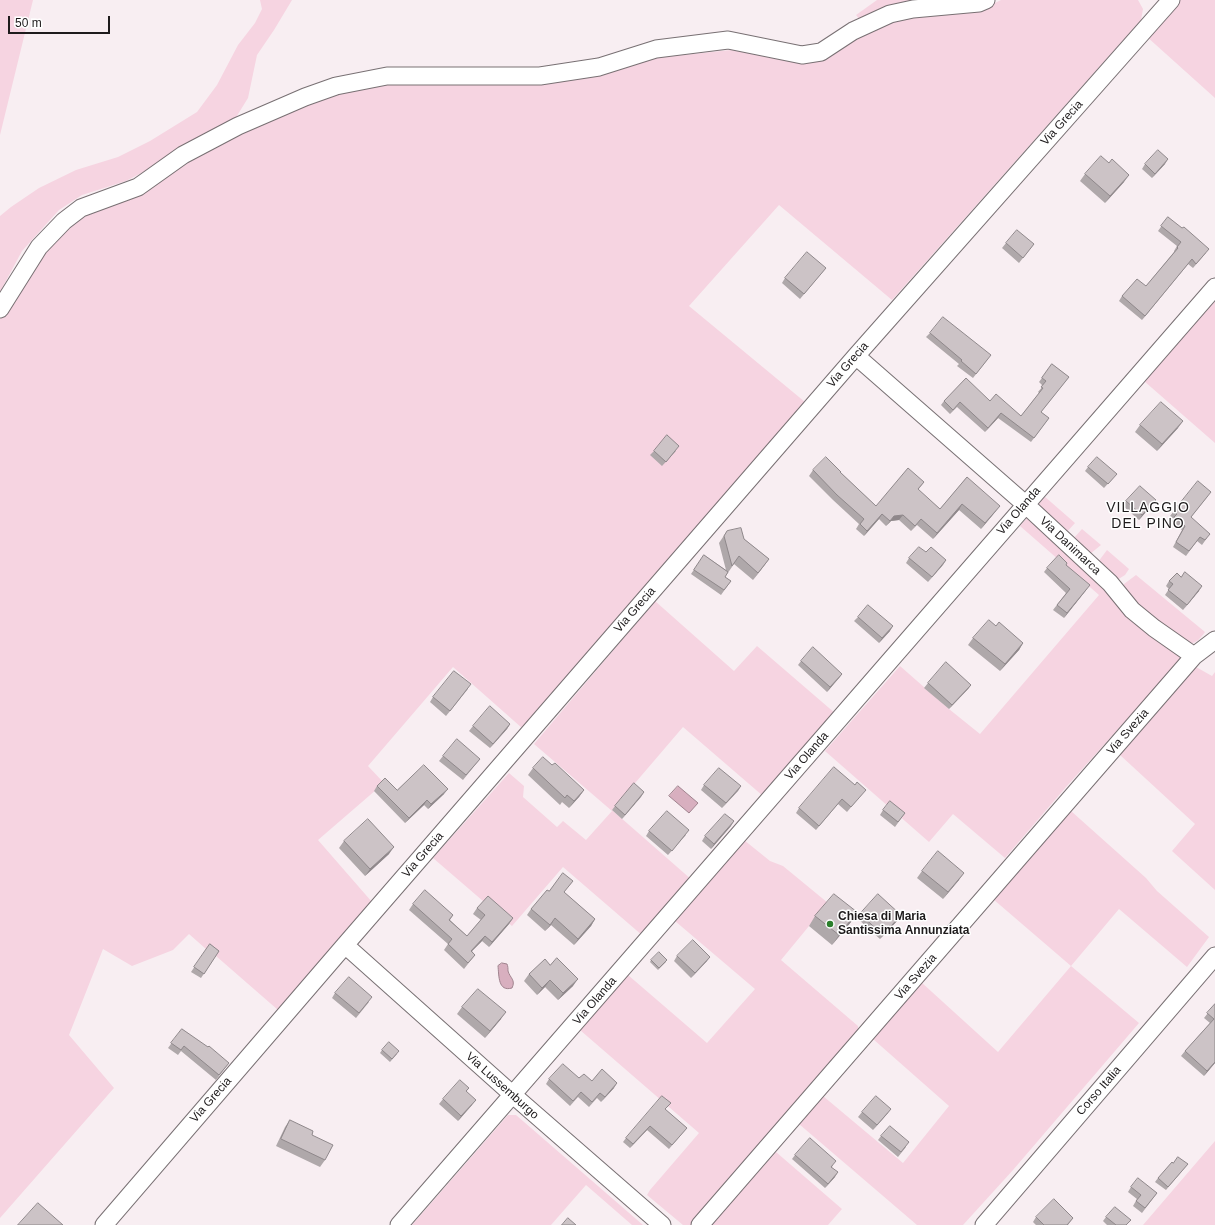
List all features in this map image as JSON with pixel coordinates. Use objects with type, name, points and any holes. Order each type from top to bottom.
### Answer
[{"type":"street","name":"Via Grecia","points":[[104,1225],[856,356],[1171,0]]},
{"type":"street","points":[[0,309],[39,247],[64,222],[81,208],[138,187],[183,156],[238,126],[305,97],[336,86],[387,76],[540,76],[599,67],[656,49],[728,40],[802,55],[821,52],[853,32],[890,14],[913,9],[983,2]]},
{"type":"street","name":"Via Olanda","points":[[399,1225],[1215,287]]},
{"type":"street","name":"Via Danimarca","points":[[856,356],[1025,504],[1110,583],[1132,610],[1154,628],[1194,656]]},
{"type":"street","name":"Via Svezia","points":[[700,1225],[1194,656],[1215,640]]},
{"type":"street","name":"Via Lussemburgo","points":[[345,945],[513,1095],[662,1225]]},
{"type":"street","name":"Corso Italia","points":[[984,1225],[1215,956]]},
{"type":"shaded area","points":[[0,0],[33,0],[0,135]]},
{"type":"shaded area","points":[[260,0],[292,0],[257,55],[248,98],[235,119],[126,181],[82,195],[59,210],[22,251],[0,292],[0,216],[39,188],[76,170],[118,157],[150,141],[197,112],[217,85],[238,45],[255,23],[262,9]]},
{"type":"shaded area","points":[[877,0],[973,0],[861,21],[856,15]]},
{"type":"shaded area","points":[[1001,0],[1138,0],[1143,9],[1141,20],[892,300],[779,205],[689,306],[805,402],[522,728],[453,667],[368,766],[384,783],[318,840],[372,902],[278,1010],[189,934],[173,950],[132,966],[103,949],[69,1035],[114,1088],[0,1218],[0,319],[8,311],[44,251],[84,215],[247,128],[334,94],[387,82],[538,84],[593,77],[654,58],[731,50],[802,59],[839,48],[891,22],[910,15],[985,8]]},
{"type":"shaded area","points":[[1177,0],[1215,0],[1215,98],[1146,36]]},
{"type":"shaded area","points":[[1215,301],[1215,443],[1144,381]]},
{"type":"shaded area","points":[[1044,496],[1075,523],[1066,533],[1039,509],[1037,504]]},
{"type":"shaded area","points":[[1031,518],[1184,656],[1066,787],[1005,858],[953,814],[929,842],[825,751],[900,666],[980,734],[1099,595],[1020,526],[1026,519]]},
{"type":"shaded area","points":[[1082,529],[1101,545],[1090,554],[1073,539]]},
{"type":"shaded area","points":[[1107,550],[1129,569],[1125,575],[1117,580],[1098,562]]},
{"type":"shaded area","points":[[1136,575],[1205,632],[1200,638],[1190,644],[1154,624],[1123,589],[1124,584]]},
{"type":"shaded area","points":[[655,601],[734,671],[757,646],[836,714],[763,796],[683,727],[612,810],[692,880],[643,936],[563,867],[512,926],[433,858],[509,773],[524,786],[523,797],[557,827],[563,821],[586,840],[612,811],[534,744]]},
{"type":"shaded area","points":[[1196,667],[1212,676],[1215,672],[1215,890],[1172,851],[1195,824],[1120,755]]},
{"type":"shaded area","points":[[678,786],[698,803],[689,813],[669,796]]},
{"type":"shaded area","points":[[1071,811],[1209,937],[1187,967],[1119,909],[1071,966],[993,899]]},
{"type":"shaded area","points":[[744,840],[770,861],[783,866],[828,903],[781,960],[858,1026],[858,1031],[694,1225],[683,1225],[647,1195],[699,1133],[580,1030],[628,975],[707,1043],[755,989],[675,921]]},
{"type":"shaded area","points":[[502,963],[507,964],[508,971],[513,981],[512,988],[504,988],[500,982],[498,966]]},
{"type":"shaded area","points":[[1071,966],[1139,1023],[1013,1170],[963,1225],[917,1225],[799,1124],[823,1096],[903,1163],[949,1106],[873,1039],[921,982],[998,1052]]},
{"type":"shaded area","points":[[508,1115],[516,1115],[643,1225],[632,1225],[586,1185],[551,1225],[412,1225]]},
{"type":"shaded area","points":[[1215,1141],[1215,1225],[1143,1225]]},
{"type":"shaded area","points":[[776,1152],[842,1209],[828,1225],[711,1225]]},
{"type":"building","points":[[1158,150],[1168,159],[1155,174],[1145,164]]},
{"type":"building","points":[[1101,156],[1109,163],[1112,159],[1129,175],[1110,196],[1085,174]]},
{"type":"building","points":[[1168,217],[1182,228],[1184,227],[1209,249],[1196,264],[1192,259],[1145,316],[1122,296],[1137,279],[1146,286],[1178,248],[1177,247],[1181,242],[1161,226]]},
{"type":"building","points":[[1017,230],[1034,244],[1023,258],[1006,243]]},
{"type":"building","points":[[807,252],[826,268],[804,294],[785,278]]},
{"type":"building","points":[[943,317],[991,355],[976,374],[930,333]]},
{"type":"building","points":[[1052,364],[1069,377],[1041,412],[1049,418],[1034,438],[1001,413],[988,428],[960,402],[953,410],[944,401],[966,378],[990,401],[996,394],[1021,416],[1043,388],[1041,387],[1046,381],[1042,378]]},
{"type":"building","points":[[1161,402],[1183,421],[1162,444],[1140,425]]},
{"type":"building","points":[[667,435],[679,446],[666,462],[654,451]]},
{"type":"building","points":[[826,457],[876,506],[908,468],[924,482],[918,489],[940,509],[967,477],[1000,506],[985,523],[962,504],[937,533],[921,519],[915,526],[903,515],[894,516],[890,521],[882,514],[867,531],[860,524],[864,519],[837,495],[813,470]]},
{"type":"building","points":[[1097,457],[1117,474],[1108,484],[1088,467]]},
{"type":"building","points":[[1198,481],[1211,492],[1191,517],[1210,534],[1205,540],[1200,537],[1189,551],[1176,542],[1185,526],[1174,517],[1177,514],[1174,511]]},
{"type":"building","points":[[1140,486],[1156,500],[1142,515],[1126,501]]},
{"type":"building","points":[[741,528],[744,539],[769,559],[758,573],[739,556],[732,566],[724,536],[727,531]]},
{"type":"building","points":[[919,547],[926,552],[931,547],[946,560],[932,577],[909,558]]},
{"type":"building","points":[[704,555],[728,572],[725,577],[731,581],[724,590],[694,570]]},
{"type":"building","points":[[1059,555],[1067,563],[1066,565],[1090,585],[1067,613],[1057,605],[1070,589],[1047,568]]},
{"type":"building","points":[[1185,572],[1202,586],[1187,605],[1168,590],[1173,584],[1169,581],[1177,573],[1181,577]]},
{"type":"building","points":[[868,605],[893,626],[882,638],[858,617]]},
{"type":"building","points":[[989,620],[996,626],[999,622],[1023,643],[1005,664],[973,638]]},
{"type":"building","points":[[813,647],[842,674],[830,687],[801,661]]},
{"type":"building","points":[[946,662],[971,685],[952,705],[928,683]]},
{"type":"building","points":[[454,671],[471,684],[450,711],[433,697]]},
{"type":"building","points":[[490,706],[510,724],[493,744],[473,726]]},
{"type":"building","points":[[457,739],[480,759],[466,775],[443,756]]},
{"type":"building","points":[[543,757],[552,765],[555,763],[584,790],[574,801],[567,795],[565,798],[533,768]]},
{"type":"building","points":[[424,765],[448,789],[431,804],[427,800],[409,818],[377,786],[385,778],[397,790]]},
{"type":"building","points":[[834,767],[855,785],[857,782],[866,790],[851,807],[842,799],[819,826],[799,808]]},
{"type":"building","points":[[719,768],[741,786],[726,803],[704,785]]},
{"type":"building","points":[[634,783],[644,792],[625,815],[615,806]]},
{"type":"building","points":[[890,801],[905,813],[898,822],[883,810]]},
{"type":"building","points":[[667,811],[689,830],[672,851],[649,831]]},
{"type":"building","points":[[725,814],[734,821],[714,844],[705,836]]},
{"type":"building","points":[[368,819],[394,847],[370,869],[344,841]]},
{"type":"building","points":[[938,851],[964,873],[948,892],[922,871]]},
{"type":"building","points":[[563,873],[573,881],[564,892],[595,919],[578,939],[555,918],[550,925],[531,909],[547,890],[549,891]]},
{"type":"building","points":[[425,890],[453,915],[449,920],[467,936],[485,915],[477,908],[488,896],[513,918],[492,942],[485,936],[471,951],[475,955],[468,963],[448,944],[452,939],[413,904]]},
{"type":"building","points":[[834,894],[857,912],[839,935],[815,916]]},
{"type":"building","points":[[878,894],[901,915],[883,935],[860,914]]},
{"type":"building","points":[[693,940],[710,957],[695,973],[677,956]]},
{"type":"building","points":[[210,944],[219,951],[204,974],[194,967]]},
{"type":"building","points":[[659,952],[667,960],[659,968],[651,960]]},
{"type":"building","points":[[557,958],[578,979],[563,993],[550,980],[542,988],[529,974],[545,959],[550,965]]},
{"type":"building","points":[[349,977],[372,997],[359,1013],[335,993]]},
{"type":"building","points":[[478,989],[506,1012],[490,1031],[462,1007]]},
{"type":"building","points":[[1215,1004],[1215,1062],[1207,1071],[1185,1051],[1214,1019],[1207,1013]]},
{"type":"building","points":[[182,1029],[208,1047],[209,1046],[229,1063],[219,1075],[184,1046],[181,1050],[171,1043]]},
{"type":"building","points":[[389,1042],[399,1051],[392,1059],[382,1050]]},
{"type":"building","points":[[563,1064],[579,1078],[584,1074],[592,1081],[602,1069],[617,1083],[605,1097],[600,1093],[592,1102],[581,1092],[573,1101],[549,1079]]},
{"type":"building","points":[[460,1080],[469,1088],[466,1091],[476,1100],[461,1116],[443,1099]]},
{"type":"building","points":[[662,1096],[671,1103],[665,1109],[687,1128],[672,1145],[650,1126],[633,1144],[626,1138]]},
{"type":"building","points":[[876,1096],[891,1109],[877,1125],[862,1112]]},
{"type":"building","points":[[290,1120],[313,1131],[312,1135],[333,1145],[325,1160],[281,1139]]},
{"type":"building","points":[[890,1126],[909,1142],[901,1152],[881,1136]]},
{"type":"building","points":[[810,1138],[836,1161],[831,1167],[838,1172],[828,1184],[795,1155]]},
{"type":"building","points":[[1178,1157],[1188,1164],[1168,1187],[1158,1178]]},
{"type":"building","points":[[1138,1178],[1157,1193],[1145,1208],[1136,1201],[1141,1195],[1131,1187]]},
{"type":"building","points":[[1054,1199],[1073,1218],[1067,1225],[1044,1225],[1036,1217]]},
{"type":"building","points":[[38,1203],[63,1225],[18,1225]]},
{"type":"building","points":[[1115,1207],[1131,1220],[1126,1225],[1116,1225],[1106,1217]]},
{"type":"building","points":[[568,1218],[576,1225],[562,1225]]},
{"type":"place","name":"Chiesa di Maria Santissima Annunziata","points":[[830,924]]},
{"type":"district","name":"VILLAGGIO DEL PINO","points":[[1148,516]]}]
